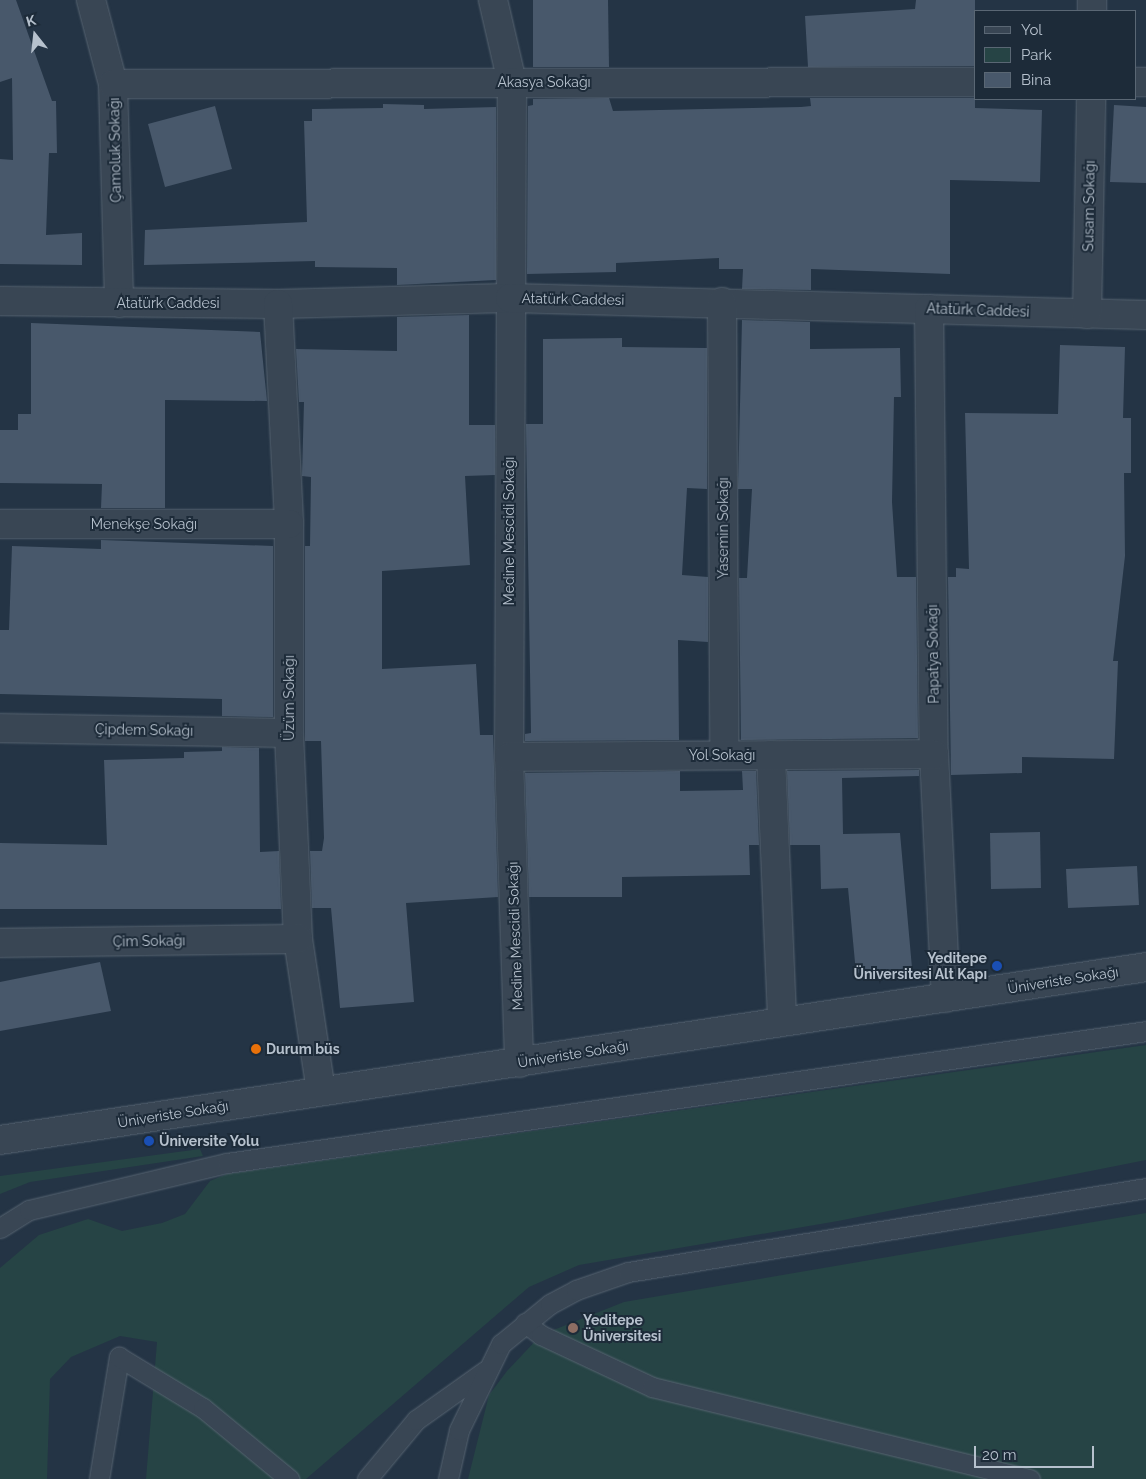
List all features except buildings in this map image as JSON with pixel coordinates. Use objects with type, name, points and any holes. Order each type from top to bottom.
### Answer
[{"type":"street","name":"Çamoluk Sokağı","points":[[91,0],[113,84],[118,303]]},
{"type":"street","name":"Medine Mescidi Sokağı","points":[[493,0],[512,82],[509,757],[519,1063]]},
{"type":"street","name":"Akasya Sokağı","points":[[113,84],[974,82]]},
{"type":"street","name":"Susam Sokağı","points":[[1087,314],[1091,100]]},
{"type":"street","name":"Atatürk Caddesi","points":[[0,301],[278,304],[510,298],[722,302],[1146,315]]},
{"type":"street","name":"Yasemin Sokağı","points":[[722,302],[724,755]]},
{"type":"street","name":"Üzüm Sokağı","points":[[278,304],[289,524],[289,732],[298,939],[321,1091]]},
{"type":"street","name":"Papatya Sokağı","points":[[929,309],[934,754],[946,998]]},
{"type":"street","name":"Menekşe Sokağı","points":[[0,524],[289,524]]},
{"type":"street","name":"Çipdem Sokağı","points":[[0,728],[289,732]]},
{"type":"street","name":"Yol Sokağı","points":[[509,757],[934,754]]},
{"type":"street","points":[[771,755],[782,1022]]},
{"type":"street","name":"Çim Sokağı","points":[[0,943],[298,939]]},
{"type":"street","name":"Üniveriste Sokağı","points":[[0,1140],[1146,967]]},
{"type":"lane","points":[[0,1228],[29,1210],[227,1164],[1146,1031]]},
{"type":"lane","points":[[448,1479],[459,1430],[486,1370],[501,1344],[525,1323],[576,1290],[628,1272],[1146,1188]]},
{"type":"lane","points":[[525,1323],[541,1335],[652,1387],[1030,1479]]},
{"type":"lane","points":[[99,1479],[119,1358],[203,1408],[289,1479]]},
{"type":"lane","points":[[366,1479],[416,1420],[486,1370]]},
{"type":"green space","points":[[1146,1045],[1146,1160],[838,1221],[579,1265],[529,1287],[306,1479],[146,1479],[157,1342],[120,1336],[71,1357],[50,1379],[47,1479],[0,1479],[0,1268],[39,1235],[88,1219],[122,1231],[162,1223],[185,1214],[210,1181],[227,1174]]},
{"type":"green space","points":[[200,1149],[203,1156],[30,1182],[0,1194],[0,1176]]},
{"type":"green space","points":[[1146,1213],[1146,1479],[468,1479],[489,1395],[507,1371],[541,1335],[624,1302]]},
{"type":"place","name":"Yeditepe Üniversitesi Alt Kapı","points":[[997,966]]},
{"type":"place","name":"Durum büs","points":[[256,1049]]},
{"type":"place","name":"Üniversite Yolu","points":[[149,1141]]},
{"type":"place","name":"Yeditepe Üniversitesi","points":[[573,1328]]}]
